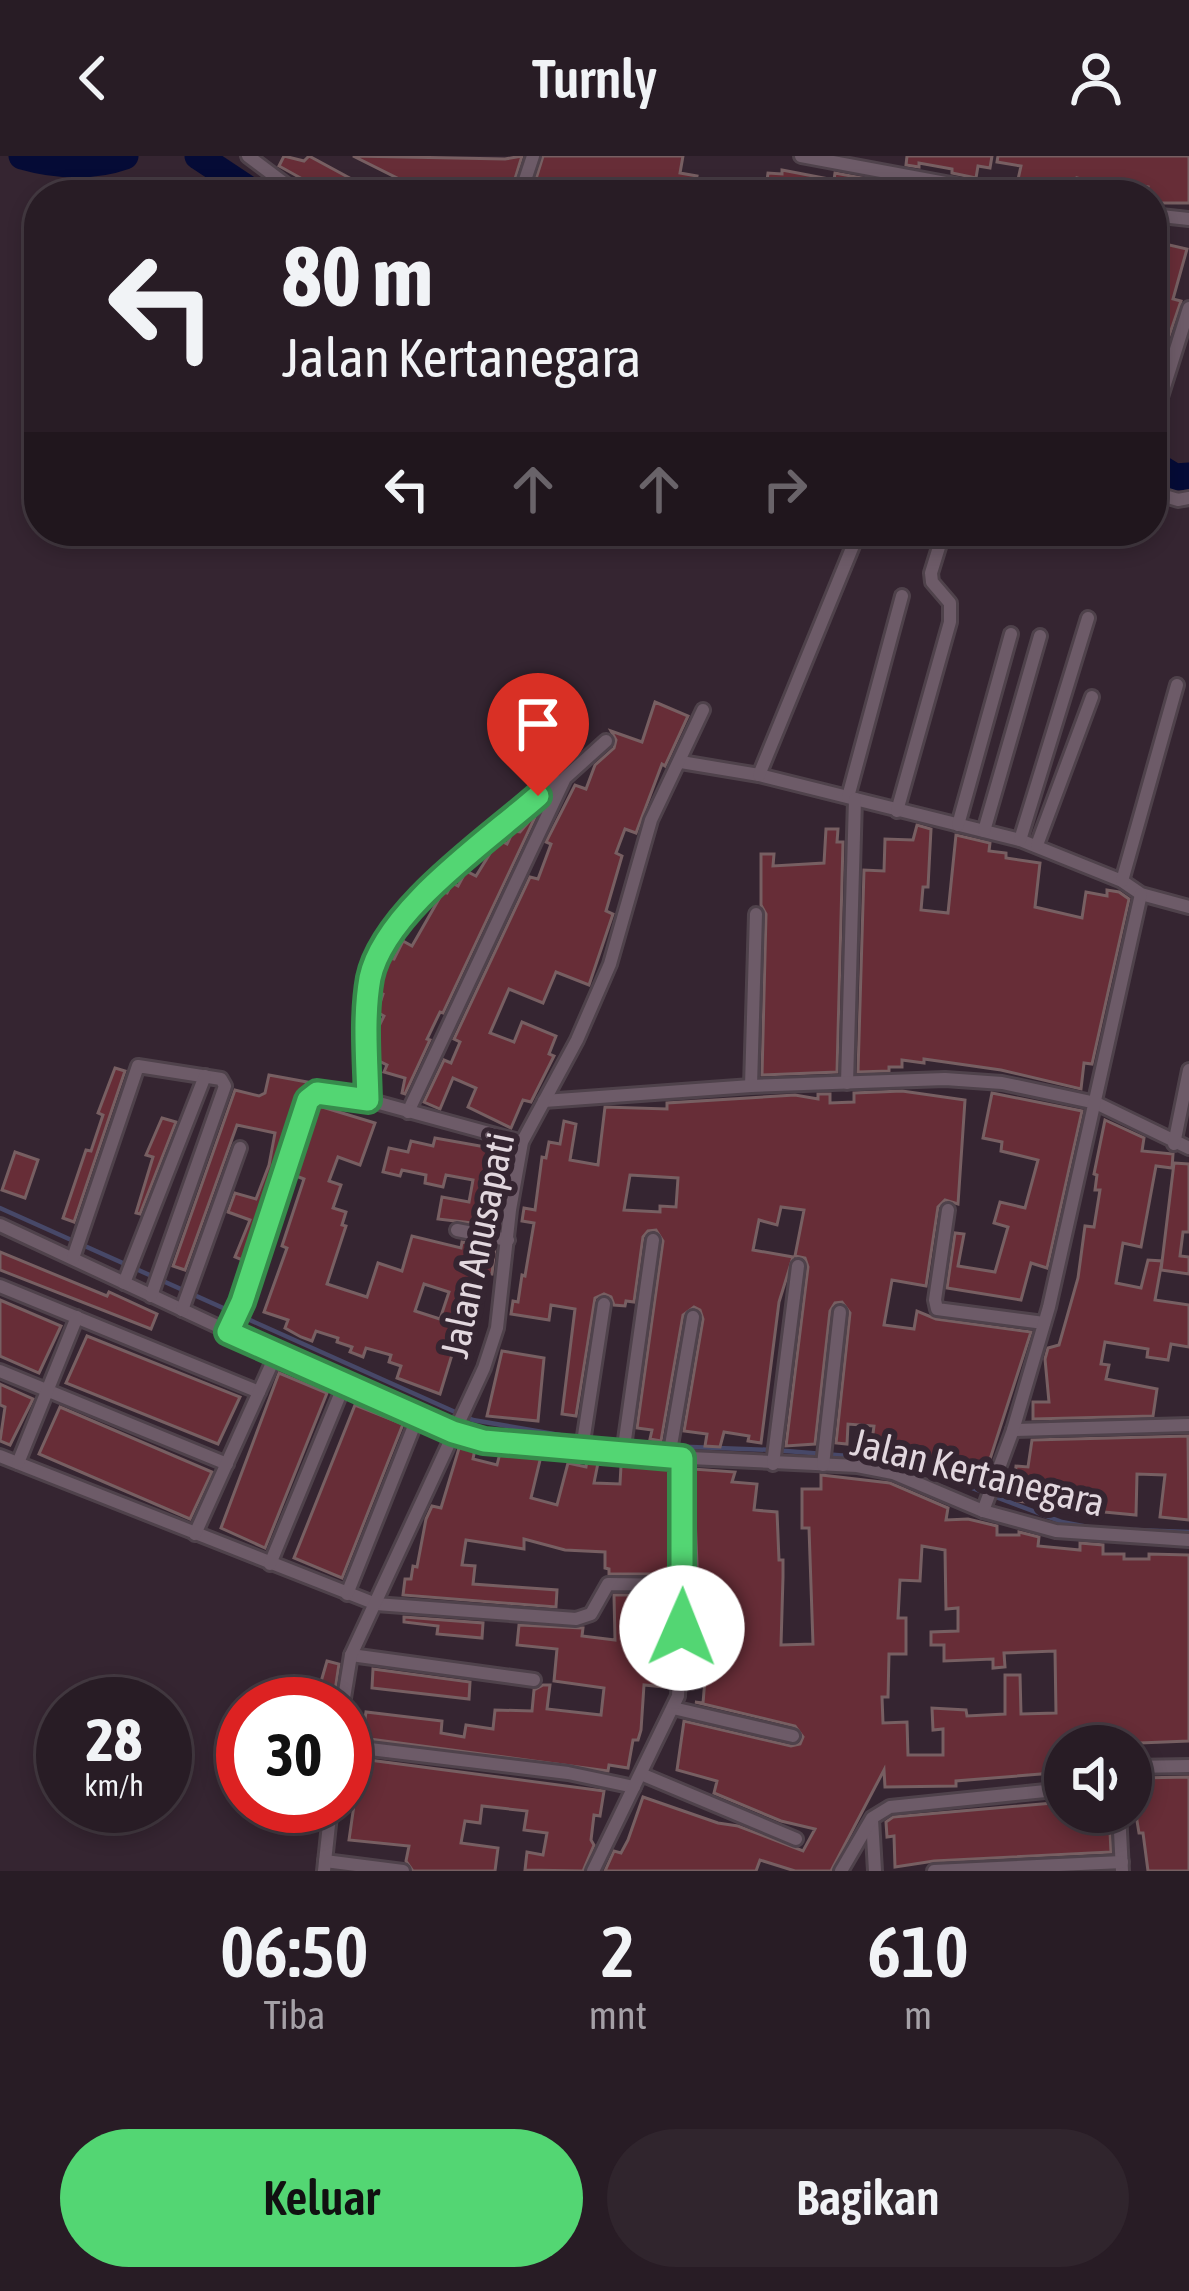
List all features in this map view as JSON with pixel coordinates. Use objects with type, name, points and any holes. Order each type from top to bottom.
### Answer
[{"type":"street","points":[[248,156],[280,180]]},
{"type":"street","points":[[801,156],[930,180]]},
{"type":"street","points":[[1167,377],[1189,308]]},
{"type":"street","points":[[1167,356],[1173,357]]},
{"type":"street","points":[[759,775],[853,546]]},
{"type":"street","points":[[897,811],[950,622],[947,596],[932,582],[939,546]]},
{"type":"street","points":[[847,1083],[851,798],[902,596]]},
{"type":"street","points":[[1020,839],[1088,619]]},
{"type":"street","points":[[958,825],[1011,634]]},
{"type":"street","points":[[984,831],[1040,636]]},
{"type":"street","points":[[1122,881],[1177,685]]},
{"type":"street","points":[[1037,845],[1092,697]]},
{"type":"street","name":"Jalan Anusapati","points":[[347,1677],[351,1655],[472,1396],[497,1328],[522,1142],[610,964],[651,820],[703,710]]},
{"type":"street","points":[[368,1100],[367,999],[378,952],[390,932],[442,880],[606,741]]},
{"type":"street","points":[[681,762],[759,775],[1020,839],[1122,881],[1141,894],[1189,907]]},
{"type":"street","points":[[407,1112],[566,778]]},
{"type":"street","points":[[987,1503],[1044,1323],[1141,894]]},
{"type":"street","points":[[751,1086],[756,914]]},
{"type":"street","points":[[74,1254],[138,1066],[221,1079],[225,1086],[154,1290]]},
{"type":"street","points":[[1174,1144],[1189,1070]]},
{"type":"street","points":[[125,1279],[205,1076]]},
{"type":"street","points":[[544,1101],[751,1086],[945,1079],[1002,1083],[1096,1103],[1189,1148]]},
{"type":"street","points":[[229,1330],[308,1100],[317,1093],[368,1100],[522,1142]]},
{"type":"street","points":[[184,1306],[240,1148]]},
{"type":"street","points":[[948,1210],[934,1300],[938,1309],[1044,1323]]},
{"type":"street","name":"Jalan Kertanegara","points":[[0,1226],[154,1290],[344,1385],[484,1441],[823,1457],[893,1473],[1071,1534],[1189,1540]]},
{"type":"street","points":[[458,1230],[508,1240]]},
{"type":"street","points":[[624,1447],[653,1240]]},
{"type":"street","points":[[774,1455],[798,1266]]},
{"type":"street","points":[[0,1286],[259,1391]]},
{"type":"street","points":[[583,1444],[604,1304]]},
{"type":"street","points":[[823,1457],[840,1312]]},
{"type":"street","points":[[18,1463],[77,1317]]},
{"type":"street","points":[[592,1871],[673,1708],[681,1671],[683,1585],[673,1451],[692,1318]]},
{"type":"street","points":[[195,1534],[277,1352]]},
{"type":"street","points":[[0,1371],[227,1464]]},
{"type":"street","points":[[270,1564],[344,1385]]},
{"type":"street","points":[[346,1594],[418,1416]]},
{"type":"street","points":[[1013,1430],[1189,1425]]},
{"type":"street","points":[[0,1456],[376,1604],[576,1619],[591,1614],[608,1585],[683,1585]]},
{"type":"street","points":[[351,1655],[534,1680]]},
{"type":"street","points":[[673,1708],[793,1736]]},
{"type":"street","points":[[372,1749],[638,1781],[796,1839]]},
{"type":"street","points":[[1152,1767],[1189,1766]]},
{"type":"street","points":[[841,1871],[872,1818],[890,1807],[1044,1791]]},
{"type":"street","points":[[872,1818],[875,1871]]},
{"type":"street","points":[[328,1833],[324,1866],[403,1871]]},
{"type":"street","points":[[934,1871],[1122,1867],[1120,1833]]},
{"type":"building","points":[[284,156],[304,161],[309,156],[353,180],[304,180],[279,166]]},
{"type":"building","points":[[353,156],[522,156],[515,180],[397,178]]},
{"type":"building","points":[[543,156],[683,156],[680,173],[697,176],[696,180],[536,180]]},
{"type":"building","points":[[907,156],[992,156],[990,168],[978,166],[976,178],[952,173],[952,169],[906,165]]},
{"type":"building","points":[[998,156],[1189,156],[1189,203],[1167,203],[1167,180],[1018,180],[1021,166],[997,162]]},
{"type":"building","points":[[782,170],[834,180],[767,180],[768,173],[782,174]]},
{"type":"building","points":[[835,173],[872,180],[834,180]]},
{"type":"building","points":[[1167,244],[1187,249],[1173,299],[1181,301],[1167,342]]},
{"type":"building","points":[[655,702],[688,716],[665,766],[662,764],[636,833],[625,829],[616,853],[622,856],[606,911],[613,914],[589,985],[556,972],[543,1003],[509,989],[490,1033],[514,1042],[522,1022],[556,1036],[549,1054],[554,1056],[531,1102],[523,1100],[511,1128],[468,1107],[476,1088],[453,1078],[440,1109],[424,1102],[444,1060],[451,1063],[460,1042],[454,1039],[530,877],[538,879],[551,844],[546,842],[575,785],[586,789],[595,765],[614,748],[611,731],[642,742]]},
{"type":"building","points":[[538,811],[402,1093],[405,1078],[384,1072],[387,1065],[377,1060],[376,1032],[384,1016],[377,1012],[383,994],[378,992],[389,958],[394,959],[403,941],[412,946],[452,883],[458,886],[466,871],[476,876],[494,847],[501,841],[507,844],[513,831],[520,832]]},
{"type":"building","points":[[917,825],[931,829],[928,887],[923,887],[921,910],[948,913],[956,835],[990,843],[989,851],[1006,853],[1006,858],[1040,863],[1035,907],[1082,918],[1086,892],[1107,896],[1107,890],[1129,899],[1092,1064],[1084,1063],[1081,1089],[1001,1070],[924,1059],[924,1063],[902,1060],[902,1067],[889,1067],[889,1071],[858,1072],[864,870],[884,871],[885,839],[913,840]]},
{"type":"building","points":[[826,829],[838,829],[837,842],[843,842],[837,1072],[762,1075],[766,914],[761,905],[761,854],[774,854],[773,866],[824,863]]},
{"type":"building","points":[[115,1068],[125,1071],[74,1222],[63,1218],[86,1150],[91,1151],[103,1115],[98,1113]]},
{"type":"building","points":[[269,1075],[307,1082],[245,1261],[235,1257],[250,1220],[228,1212],[235,1193],[256,1199],[275,1133],[237,1125],[185,1270],[173,1266],[235,1090],[259,1096],[265,1093]]},
{"type":"building","points":[[902,1091],[965,1100],[958,1204],[945,1200],[938,1207],[926,1286],[892,1280],[884,1325],[914,1329],[917,1311],[936,1319],[1031,1332],[982,1484],[958,1478],[961,1468],[872,1441],[874,1426],[848,1424],[847,1444],[836,1443],[850,1313],[842,1302],[830,1311],[815,1444],[786,1446],[808,1267],[805,1258],[795,1256],[804,1210],[781,1207],[777,1225],[759,1220],[753,1250],[793,1257],[779,1302],[761,1443],[724,1432],[720,1447],[705,1446],[707,1434],[684,1431],[703,1319],[694,1307],[683,1315],[661,1441],[650,1439],[652,1430],[637,1428],[663,1241],[656,1230],[643,1237],[634,1302],[614,1305],[604,1294],[595,1298],[576,1416],[562,1414],[575,1309],[551,1305],[549,1320],[511,1314],[525,1276],[534,1223],[522,1221],[524,1208],[535,1210],[542,1157],[546,1158],[549,1142],[560,1144],[564,1121],[576,1124],[570,1160],[598,1165],[605,1107],[667,1109],[667,1103],[795,1095],[818,1099],[818,1094],[830,1094],[830,1103],[854,1102],[854,1093]],"holes":[[[630,1175],[678,1178],[676,1207],[660,1206],[660,1212],[624,1210]]]},
{"type":"building","points":[[992,1093],[1082,1111],[1047,1268],[1031,1263],[1021,1300],[947,1288],[955,1233],[964,1234],[958,1266],[995,1272],[1008,1227],[994,1223],[1000,1202],[1025,1208],[1038,1160],[1001,1151],[1002,1142],[983,1138]]},
{"type":"building","points":[[319,1106],[375,1123],[360,1165],[338,1157],[329,1181],[341,1185],[333,1208],[346,1212],[342,1225],[346,1226],[327,1284],[367,1297],[378,1263],[402,1271],[412,1236],[461,1248],[462,1242],[495,1248],[492,1274],[486,1273],[480,1290],[474,1288],[469,1299],[440,1394],[397,1378],[401,1366],[389,1362],[391,1355],[366,1348],[363,1357],[350,1352],[352,1347],[337,1342],[338,1338],[316,1331],[312,1341],[285,1328],[288,1320],[264,1312],[304,1179],[296,1176]],"holes":[[[424,1284],[449,1292],[440,1319],[415,1311]]]},
{"type":"building","points":[[162,1118],[176,1122],[140,1214],[136,1213],[153,1157],[146,1155]]},
{"type":"building","points":[[1105,1120],[1144,1138],[1142,1151],[1173,1154],[1172,1168],[1156,1166],[1141,1247],[1123,1243],[1116,1283],[1141,1288],[1148,1260],[1162,1261],[1155,1300],[1189,1305],[1189,1347],[1171,1344],[1168,1360],[1147,1357],[1148,1349],[1105,1342],[1101,1364],[1109,1365],[1106,1379],[1157,1389],[1153,1416],[1033,1419],[1033,1402],[1049,1402],[1045,1359],[1048,1348],[1059,1345],[1078,1278],[1085,1226],[1094,1227],[1100,1190],[1095,1190],[1094,1174]]},
{"type":"building","points":[[435,1138],[508,1151],[493,1190],[502,1192],[500,1205],[486,1203],[481,1224],[438,1219],[442,1197],[469,1202],[473,1180],[446,1175],[443,1187],[425,1183],[426,1175],[383,1172],[389,1148],[408,1152],[411,1141],[433,1146]]},
{"type":"building","points":[[15,1152],[38,1160],[25,1198],[2,1190]]},
{"type":"building","points":[[1174,1163],[1189,1164],[1189,1232],[1183,1232],[1180,1256],[1189,1257],[1189,1274],[1161,1270]]},
{"type":"building","points":[[0,1252],[157,1314],[151,1329],[0,1270]]},
{"type":"building","points":[[0,1300],[61,1326],[39,1373],[0,1356]]},
{"type":"building","points":[[87,1336],[240,1397],[218,1444],[66,1383]]},
{"type":"building","points":[[502,1351],[544,1358],[538,1421],[487,1416]]},
{"type":"building","points":[[279,1373],[327,1393],[265,1548],[221,1528]]},
{"type":"building","points":[[0,1384],[33,1399],[10,1445],[0,1441],[5,1407],[0,1405]]},
{"type":"building","points":[[355,1405],[403,1424],[342,1578],[294,1558]]},
{"type":"building","points":[[60,1407],[212,1472],[190,1519],[39,1454]]},
{"type":"building","points":[[1188,1436],[1189,1520],[1160,1517],[1165,1475],[1137,1474],[1136,1515],[1093,1511],[1095,1497],[1073,1495],[1071,1507],[1017,1501],[1020,1477],[1015,1477],[1016,1466],[1028,1467],[1032,1440]]},
{"type":"building","points":[[460,1445],[475,1449],[473,1459],[497,1465],[500,1453],[541,1456],[531,1498],[557,1505],[568,1463],[586,1467],[587,1461],[598,1463],[594,1483],[620,1484],[621,1466],[672,1468],[668,1574],[609,1574],[605,1552],[565,1550],[524,1539],[524,1549],[466,1540],[462,1565],[475,1566],[473,1584],[557,1590],[556,1607],[403,1595],[405,1579],[411,1579],[413,1566],[417,1567],[426,1519],[432,1506],[441,1508]]},
{"type":"building","points":[[693,1469],[735,1472],[732,1482],[757,1484],[754,1510],[777,1512],[779,1560],[783,1560],[781,1645],[813,1644],[809,1528],[802,1528],[802,1489],[821,1489],[821,1475],[890,1483],[948,1508],[946,1520],[997,1526],[997,1535],[1019,1532],[1039,1537],[1038,1546],[1080,1550],[1080,1543],[1103,1545],[1103,1554],[1124,1554],[1124,1559],[1189,1555],[1189,1741],[1152,1742],[1152,1725],[1044,1725],[1044,1774],[956,1781],[956,1786],[885,1787],[884,1770],[831,1871],[795,1871],[760,1860],[756,1871],[605,1871],[614,1851],[621,1853],[628,1840],[643,1797],[803,1851],[815,1829],[781,1821],[714,1793],[717,1781],[677,1770],[684,1721],[791,1746],[800,1744],[803,1737],[795,1726],[695,1702],[703,1703],[707,1655],[693,1655],[693,1602],[697,1602]],"holes":[[[922,1546],[945,1550],[946,1609],[958,1608],[958,1631],[931,1632],[931,1645],[944,1645],[944,1661],[993,1659],[993,1668],[1005,1667],[1004,1653],[1055,1651],[1056,1713],[1021,1714],[1020,1675],[1005,1675],[1005,1714],[967,1716],[966,1710],[932,1708],[933,1730],[943,1729],[943,1755],[908,1755],[907,1722],[883,1723],[882,1697],[888,1697],[889,1654],[906,1654],[906,1618],[898,1618],[900,1580],[920,1581]]]},
{"type":"building","points":[[614,1595],[653,1595],[651,1632],[665,1633],[665,1687],[644,1685],[641,1730],[638,1740],[633,1740],[628,1768],[609,1765],[608,1771],[372,1739],[372,1713],[442,1721],[441,1733],[464,1737],[466,1725],[493,1729],[495,1710],[532,1711],[534,1690],[543,1685],[550,1685],[547,1709],[601,1715],[604,1688],[554,1681],[557,1649],[517,1645],[519,1625],[583,1628],[582,1636],[615,1640]]},
{"type":"building","points":[[404,1617],[483,1623],[482,1638],[437,1634],[438,1626],[404,1622]]},
{"type":"building","points":[[327,1661],[339,1664],[337,1677],[322,1677]]},
{"type":"building","points":[[373,1669],[470,1682],[469,1699],[372,1688]]},
{"type":"building","points":[[372,1760],[604,1791],[600,1816],[594,1815],[594,1845],[583,1871],[525,1870],[527,1852],[543,1855],[547,1833],[524,1830],[527,1811],[482,1806],[480,1823],[465,1821],[461,1843],[498,1848],[495,1871],[413,1871],[406,1861],[409,1846],[349,1840],[350,1833],[372,1833]]},
{"type":"building","points":[[1189,1777],[1189,1871],[1148,1871],[1143,1833],[1152,1833],[1152,1778]]},
{"type":"building","points":[[1044,1804],[1044,1833],[1110,1833],[1111,1852],[895,1867],[894,1836],[887,1837],[886,1822],[893,1817]]},
{"type":"waterway","points":[[22,156],[74,164],[125,156]]},
{"type":"waterway","points":[[198,156],[234,180]]},
{"type":"waterway","points":[[1167,472],[1189,476]]},
{"type":"waterway","points":[[0,1208],[473,1420],[612,1444],[898,1460],[1062,1522],[1088,1527]]},
{"type":"waterway","points":[[1135,1530],[1189,1532]]},
{"type":"route","points":[[538,796],[410,909],[378,952],[367,999],[368,1100],[317,1093],[308,1100],[228,1332],[453,1432],[484,1441],[682,1458],[682,1628]]}]
